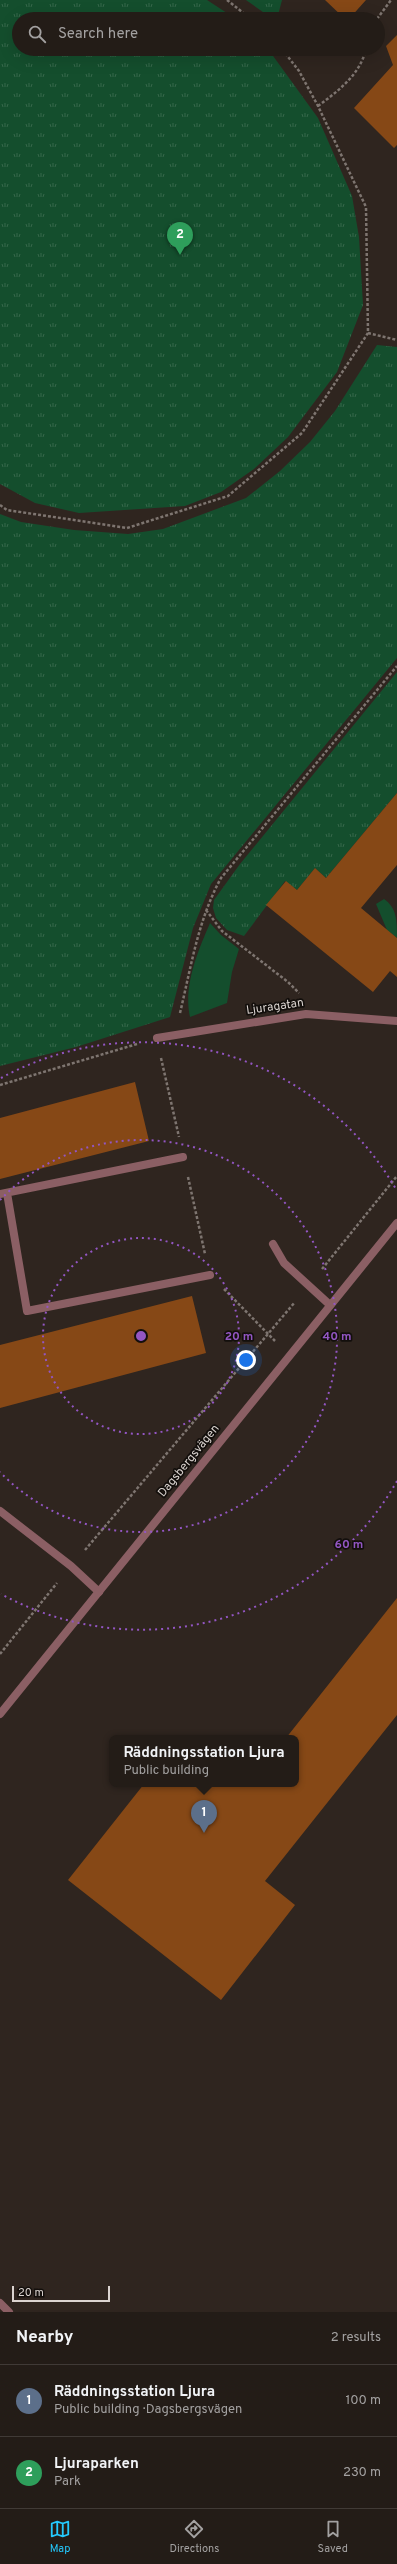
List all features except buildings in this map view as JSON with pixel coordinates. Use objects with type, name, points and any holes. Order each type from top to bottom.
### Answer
[{"type":"street","name":"Ljuragatan","points":[[157,1038],[306,1014],[397,1020]]},
{"type":"street","points":[[183,1157],[4,1193],[27,1312],[210,1275]]},
{"type":"street","name":"Dagsbergsvägen","points":[[0,1714],[397,1223]]},
{"type":"street","points":[[273,1244],[284,1263],[330,1305]]},
{"type":"street","points":[[0,1511],[70,1566],[99,1592]]},
{"type":"street","points":[[0,2303],[9,2312]]},
{"type":"path","points":[[227,0],[242,12]]},
{"type":"path","points":[[382,12],[391,0]]},
{"type":"path","points":[[0,505],[7,510],[127,528],[228,496],[302,433],[368,333],[366,207],[318,106],[299,71],[287,56]]},
{"type":"path","points":[[318,106],[342,88],[356,71],[363,56]]},
{"type":"path","points":[[368,333],[397,340]]},
{"type":"path","points":[[175,1035],[206,909],[221,878],[397,666]]},
{"type":"path","points":[[206,909],[222,931],[288,982],[320,1015]]},
{"type":"path","points":[[0,1654],[70,1566],[308,1286],[397,1176]]},
{"type":"green space","points":[[0,0],[207,0],[225,12],[12,12],[12,56],[273,56],[318,118],[352,196],[359,237],[363,305],[337,372],[288,437],[254,469],[221,492],[185,506],[79,513],[35,503],[0,484]]},
{"type":"green space","points":[[246,0],[282,0],[279,12],[263,12]]},
{"type":"green space","points":[[377,345],[397,347],[397,658],[211,884],[193,928],[170,1017],[76,1047],[0,1066],[0,514],[21,522],[74,530],[128,534],[163,529],[246,498],[280,471],[310,442],[335,411]]},
{"type":"green space","points":[[397,672],[397,793],[326,878],[315,868],[297,890],[285,881],[244,936],[227,930],[216,918],[213,908],[214,900],[240,864]]},
{"type":"green space","points":[[384,899],[392,906],[394,911],[397,938],[387,930],[376,904]]},
{"type":"green space","points":[[210,923],[221,935],[239,949],[232,972],[227,1003],[190,1017],[188,993],[190,981],[201,945]]},
{"type":"place","name":"Ljuraparken","points":[[180,255]]},
{"type":"place","name":"Räddningsstation Ljura","points":[[204,1833]]}]
